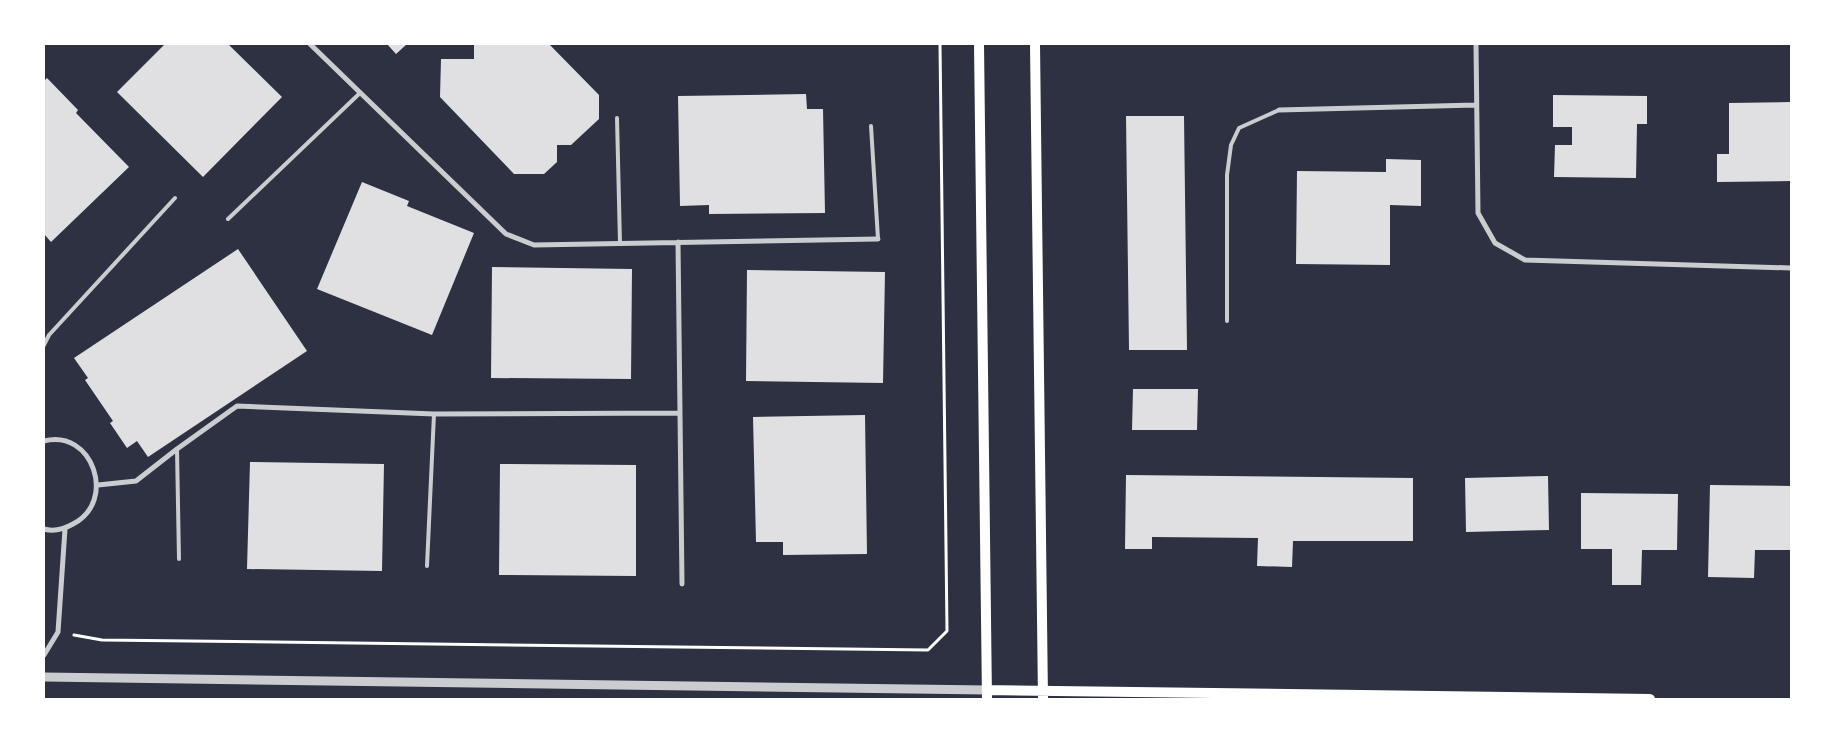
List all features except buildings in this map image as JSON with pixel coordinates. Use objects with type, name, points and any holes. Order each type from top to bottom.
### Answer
[{"type":"main road","points":[[979,44],[987,694],[1650,699]]},
{"type":"main road","points":[[1035,44],[1043,695]]},
{"type":"street","points":[[310,44],[506,234],[534,245],[878,239]]},
{"type":"street","points":[[1476,44],[1478,213],[1495,243],[1525,260],[1791,268]]},
{"type":"street","points":[[1279,110],[1476,105]]},
{"type":"street","points":[[678,242],[682,584]]},
{"type":"street","points":[[98,485],[136,481],[237,406],[434,414],[680,413]]},
{"type":"street","points":[[44,440],[60,440],[75,446],[87,456],[95,470],[98,485],[90,510],[79,522],[65,529],[44,530]]},
{"type":"street","points":[[44,655],[58,632],[65,529]]},
{"type":"street","points":[[44,677],[987,694]]},
{"type":"lane","points":[[228,219],[360,92]]},
{"type":"lane","points":[[1227,321],[1227,175],[1231,144],[1239,128],[1279,110]]},
{"type":"lane","points":[[617,118],[620,243]]},
{"type":"lane","points":[[871,126],[878,239]]},
{"type":"lane","points":[[44,345],[49,335],[175,198]]},
{"type":"lane","points":[[427,566],[434,414]]},
{"type":"lane","points":[[177,449],[178,560]]},
{"type":"path","points":[[56,635],[82,635],[90,639],[102,640],[928,650],[947,631],[940,44]]}]
